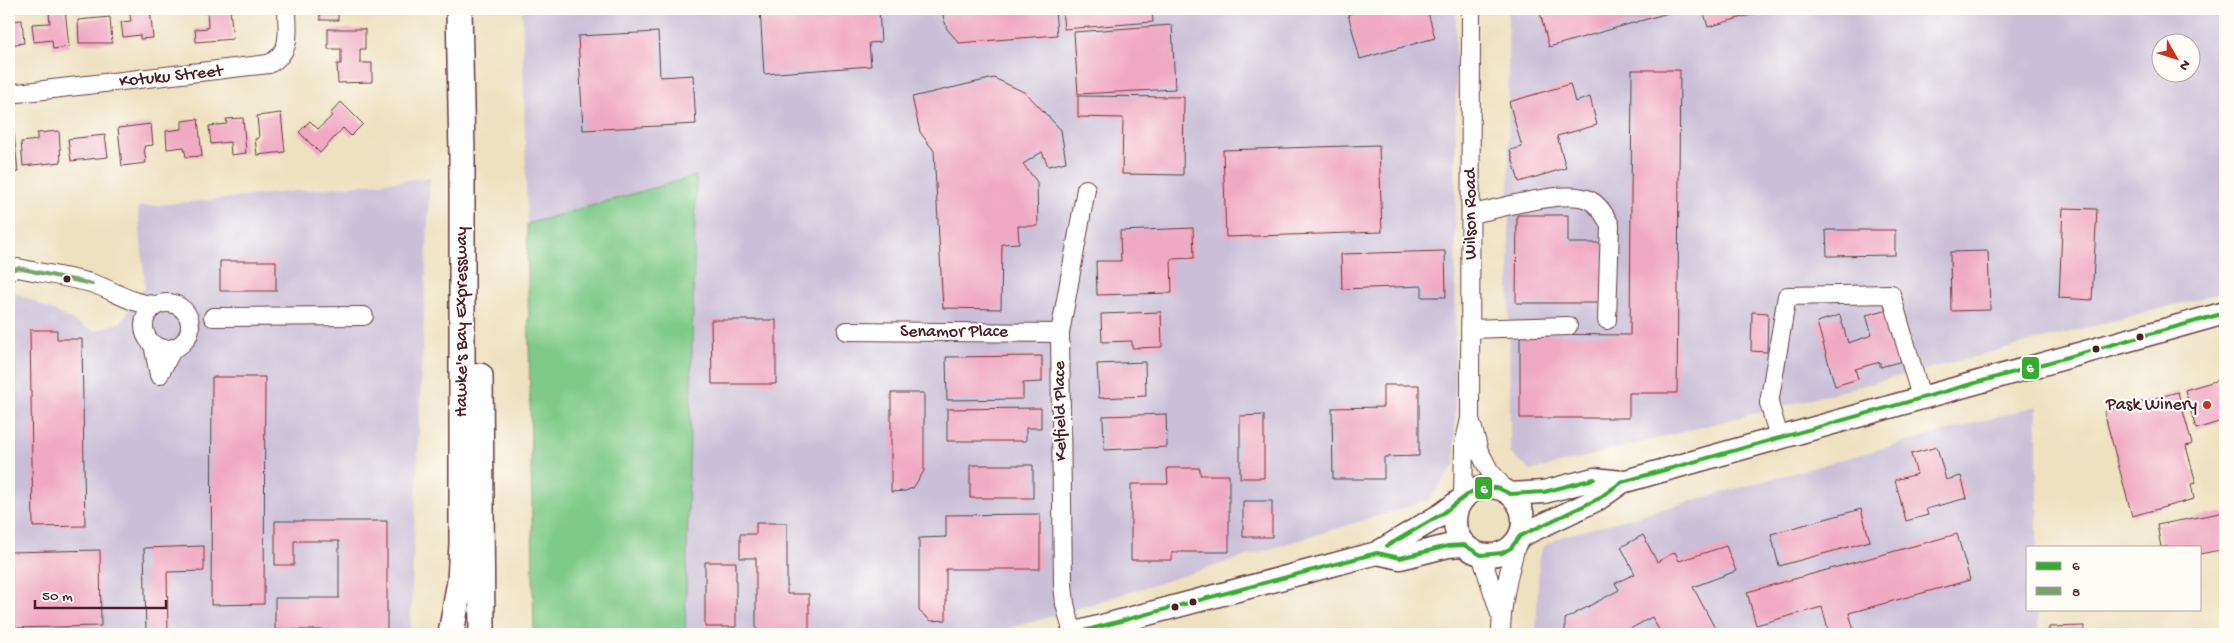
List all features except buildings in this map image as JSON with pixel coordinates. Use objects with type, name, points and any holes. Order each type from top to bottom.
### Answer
[{"type":"highway","name":"Hawke's Bay Expressway","points":[[451,634],[460,581],[462,544],[460,9]]},
{"type":"highway","name":"Hawke's Bay Expressway","points":[[475,9],[482,634]]},
{"type":"main road","points":[[1519,537],[1598,499],[1622,482],[2225,312]]},
{"type":"main road","points":[[1073,634],[1377,553],[1480,488],[1489,486],[1509,493],[1544,492],[1594,479],[1622,482]]},
{"type":"main road","points":[[1377,553],[1400,558],[1448,546],[1492,555],[1502,553],[1511,548],[1519,537],[1523,525],[1522,513],[1518,502],[1509,493]]},
{"type":"main road","points":[[1463,498],[1454,517],[1458,536],[1472,550]]},
{"type":"street","name":"Kotuku Street","points":[[9,94],[270,64],[280,58],[286,50],[288,40],[287,9]]},
{"type":"street","name":"Wilson Road","points":[[1463,498],[1464,445],[1470,419],[1471,9]]},
{"type":"street","name":"Kelfield Place","points":[[1073,634],[1065,604],[1063,584],[1060,333],[1086,189]]},
{"type":"street","points":[[1471,214],[1554,196],[1572,195],[1591,201],[1602,211],[1610,225],[1607,320]]},
{"type":"street","points":[[9,270],[18,268],[92,284],[130,301],[144,305],[157,305],[167,302],[186,312],[212,317],[364,316]]},
{"type":"street","points":[[1779,437],[1769,403],[1788,296],[1891,294],[1921,397]]},
{"type":"street","points":[[130,301],[138,309],[144,321],[145,334],[153,344],[163,349],[173,348],[212,317]]},
{"type":"street","points":[[144,321],[148,312],[157,305]]},
{"type":"street","points":[[186,312],[189,319],[189,334]]},
{"type":"street","points":[[1470,329],[1568,326]]},
{"type":"street","name":"Senamor Place","points":[[847,331],[1060,333]]},
{"type":"street","points":[[153,344],[159,375],[173,348]]},
{"type":"street","name":"Wilson Road","points":[[1470,419],[1479,451],[1489,470],[1509,493]]},
{"type":"street","points":[[1501,626],[1509,573],[1519,537]]},
{"type":"street","points":[[1472,550],[1501,626]]},
{"type":"shaded area","points":[[522,9],[1456,9],[1455,464],[1429,500],[1033,622],[984,634],[685,634],[696,176],[527,224]]},
{"type":"shaded area","points":[[1508,9],[2225,9],[2225,292],[1531,471],[1510,453]]},
{"type":"shaded area","points":[[430,178],[410,634],[9,634],[9,295],[19,294],[94,331],[121,322],[145,287],[138,207]]},
{"type":"shaded area","points":[[2037,406],[2037,546],[2026,546],[2026,610],[2038,610],[2038,634],[1536,634],[1539,559],[1543,547],[1560,537]]},
{"type":"green space","points":[[696,176],[685,634],[534,634],[527,224]]},
{"type":"transit line","name":"8","points":[[9,270],[18,268],[92,284]]},
{"type":"transit line","name":"6","points":[[1072,634],[1377,553],[1400,558],[1448,546],[1464,545],[1481,555],[1502,553],[1511,548],[1520,536],[1598,499],[1622,482],[2225,313]]},
{"type":"transit line","name":"6","points":[[1387,546],[1442,514],[1471,492],[1480,488],[1498,488],[1510,494],[1544,492],[1594,479]]},
{"type":"place","name":"Pask Winery","points":[[2207,405]]}]
